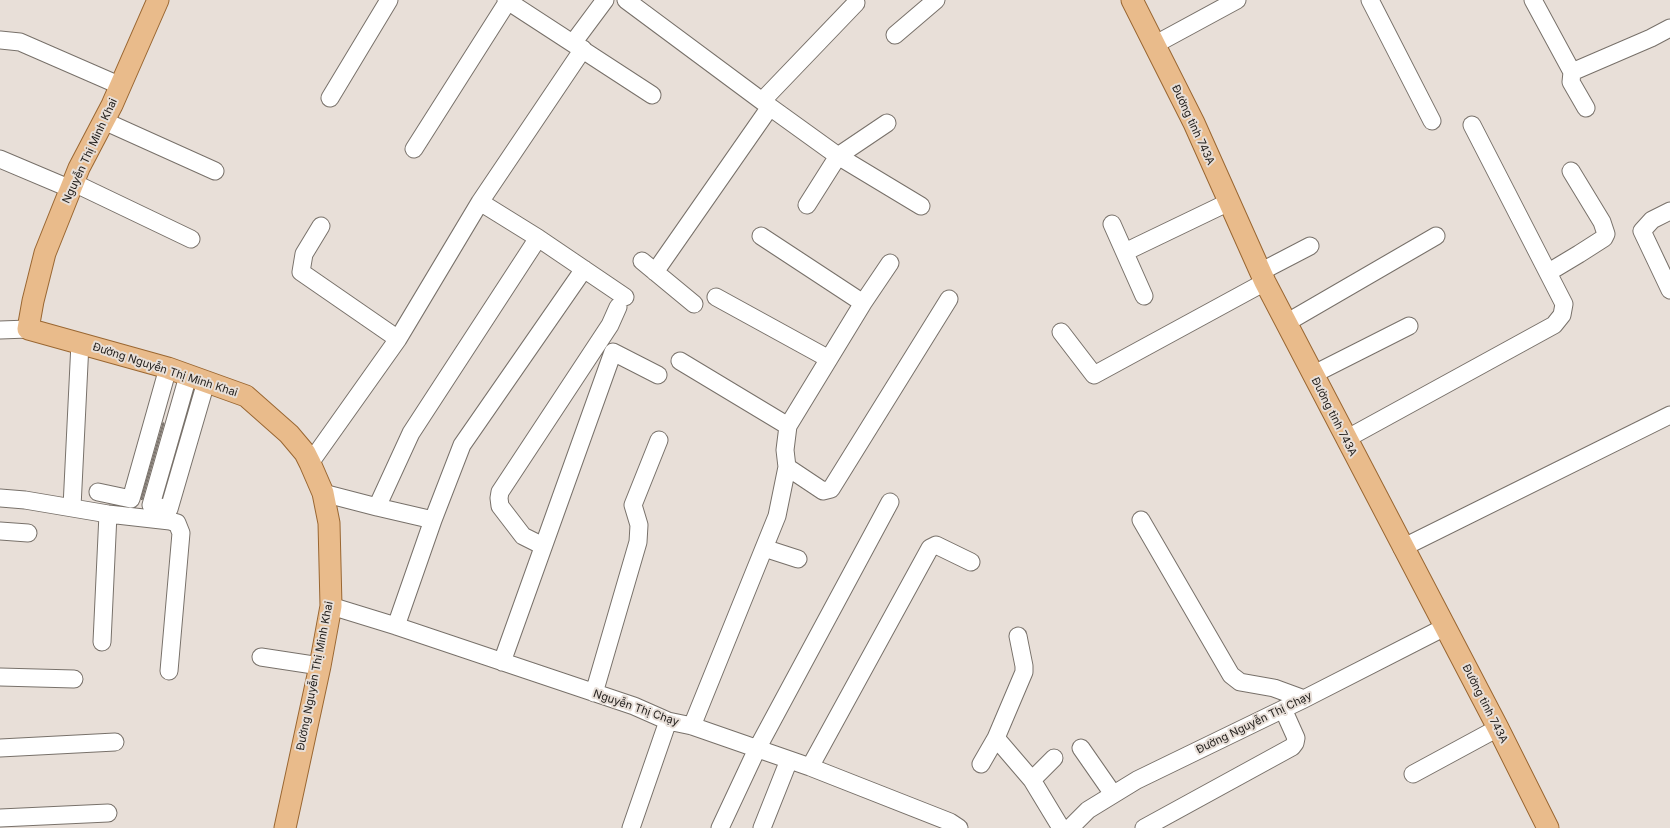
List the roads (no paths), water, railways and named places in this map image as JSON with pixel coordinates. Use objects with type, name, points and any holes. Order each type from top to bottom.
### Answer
[{"type":"main road","name":"Đường tỉnh 743A","points":[[1132,0],[1194,123],[1262,277],[1402,548],[1498,728],[1548,828]]},
{"type":"main road","name":"Nguyễn Thị Minh Khai","points":[[28,328],[44,253],[72,186],[120,86],[154,1]]},
{"type":"main road","name":"Đường Nguyễn Thị Minh Khai","points":[[28,328],[168,368],[246,396],[289,434],[305,453],[323,492],[329,523],[331,606],[320,666],[285,828]]},
{"type":"street","points":[[330,98],[389,0]]},
{"type":"street","points":[[310,463],[398,339],[480,202],[578,46],[605,0]]},
{"type":"street","points":[[626,0],[838,156],[921,206]]},
{"type":"street","points":[[895,35],[936,0]]},
{"type":"street","points":[[1154,45],[1237,0]]},
{"type":"street","points":[[1370,0],[1432,121]]},
{"type":"street","points":[[1533,0],[1572,72],[1571,82],[1586,108]]},
{"type":"street","points":[[414,149],[507,1],[652,95]]},
{"type":"street","points":[[655,272],[766,104],[856,3]]},
{"type":"street","points":[[1572,72],[1651,38],[1670,28]]},
{"type":"street","points":[[0,40],[20,42],[120,86]]},
{"type":"street","points":[[104,121],[215,171]]},
{"type":"street","points":[[807,205],[838,156],[887,123]]},
{"type":"street","points":[[1346,440],[1554,325],[1562,315],[1564,304],[1549,272],[1472,125]]},
{"type":"street","points":[[0,158],[72,186],[191,238]]},
{"type":"street","points":[[1549,272],[1604,238],[1606,234],[1602,222],[1571,171]]},
{"type":"street","points":[[480,202],[584,269],[622,302],[610,325],[500,492],[500,506],[523,536],[543,546]]},
{"type":"street","points":[[1125,252],[1229,202]]},
{"type":"street","points":[[1670,211],[1652,220],[1642,231],[1670,290]]},
{"type":"street","points":[[1112,224],[1144,296]]},
{"type":"street","points":[[321,226],[304,254],[301,272],[398,339]]},
{"type":"street","points":[[761,236],[863,303]]},
{"type":"street","points":[[1286,323],[1436,236]]},
{"type":"street","points":[[377,506],[411,432],[538,238]]},
{"type":"street","points":[[1061,332],[1094,375],[1262,277],[1310,246]]},
{"type":"street","points":[[642,261],[694,304]]},
{"type":"street","points":[[692,726],[777,516],[787,467],[785,450],[788,426],[863,303],[890,263]]},
{"type":"street","points":[[396,626],[433,520],[462,445],[584,269]]},
{"type":"street","points":[[716,297],[829,359]]},
{"type":"street","points":[[787,467],[824,491],[831,488],[949,298]]},
{"type":"street","points":[[1312,375],[1409,326]]},
{"type":"street","points":[[0,330],[28,328]]},
{"type":"street","points":[[72,507],[80,343]]},
{"type":"street","points":[[598,343],[658,375]]},
{"type":"street","points":[[502,662],[613,352]]},
{"type":"street","points":[[680,361],[788,426]]},
{"type":"street","points":[[130,499],[168,368]]},
{"type":"street","points":[[98,492],[169,509],[197,379]]},
{"type":"street","points":[[1402,548],[1668,416]]},
{"type":"street","points":[[594,693],[638,542],[639,525],[633,504],[659,440]]},
{"type":"street","points":[[323,492],[433,520]]},
{"type":"street","points":[[0,498],[25,500],[108,514],[177,523],[181,533],[169,671]]},
{"type":"street","points":[[720,828],[757,749],[890,502]]},
{"type":"street","points":[[102,642],[108,514]]},
{"type":"street","points":[[1141,520],[1231,675],[1240,682],[1274,688],[1304,699]]},
{"type":"street","points":[[0,531],[28,533]]},
{"type":"street","points":[[810,767],[930,548],[936,545],[971,562]]},
{"type":"street","points":[[764,548],[798,559]]},
{"type":"street","name":"Nguyễn Thị Chạy","points":[[331,606],[396,626],[634,706],[668,721],[692,726],[810,767],[950,822],[959,828]]},
{"type":"street","name":"Đường Nguyễn Thị Chạy","points":[[1070,828],[1088,810],[1137,780],[1304,699],[1445,627]]},
{"type":"street","points":[[980,764],[996,738],[1022,680],[1024,672],[1018,636]]},
{"type":"street","points":[[261,657],[320,666]]},
{"type":"street","points":[[0,677],[74,679]]},
{"type":"street","points":[[1144,828],[1292,748],[1296,738],[1283,709]]},
{"type":"street","points":[[631,828],[668,721]]},
{"type":"street","points":[[1413,774],[1498,728]]},
{"type":"street","points":[[996,738],[1032,780],[1061,828]]},
{"type":"street","points":[[0,748],[115,742]]},
{"type":"street","points":[[1081,748],[1113,794]]},
{"type":"street","points":[[1032,780],[1054,758]]},
{"type":"street","points":[[762,828],[789,760]]},
{"type":"street","points":[[0,818],[108,813]]}]
